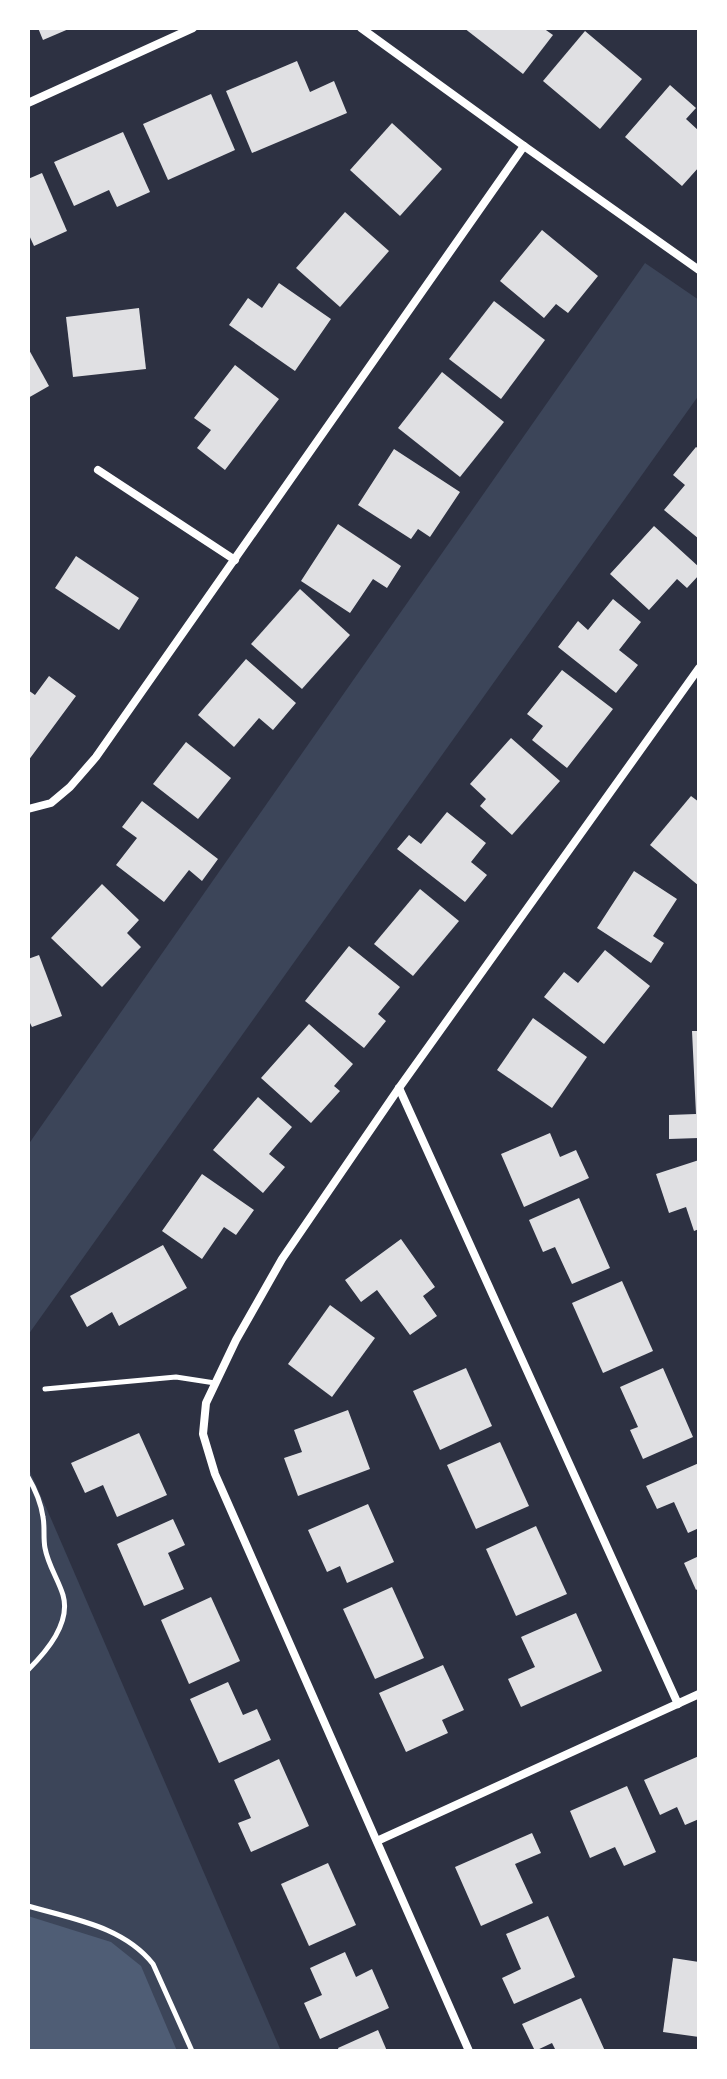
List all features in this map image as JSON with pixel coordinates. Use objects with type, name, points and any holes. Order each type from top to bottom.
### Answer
[{"type":"street","points":[[28,103],[193,28]]},
{"type":"street","points":[[361,28],[699,270]]},
{"type":"street","points":[[28,809],[51,803],[96,757],[524,146]]},
{"type":"street","points":[[98,470],[235,560]]},
{"type":"street","points":[[469,2051],[215,1474],[203,1434],[206,1403],[236,1340],[282,1259],[399,1088],[699,668]]},
{"type":"street","points":[[399,1088],[678,1704]]},
{"type":"street","points":[[377,1841],[699,1694]]},
{"type":"lane","points":[[45,1389],[176,1377],[216,1383]]},
{"type":"path","points":[[28,1477],[36,1490],[43,1516],[45,1548],[65,1606],[54,1639],[28,1670]]},
{"type":"path","points":[[28,1906],[105,1929],[134,1943],[153,1964],[192,2051]]},
{"type":"shaded area","points":[[645,263],[699,300],[699,395],[28,1335],[28,1145]]},
{"type":"shaded area","points":[[28,1467],[52,1521],[281,2051],[28,2051]]},
{"type":"shaded area","points":[[28,1916],[111,1942],[141,1966],[177,2051],[28,2051]]},
{"type":"building","points":[[38,28],[71,28],[43,40]]},
{"type":"building","points":[[464,28],[543,28],[553,35],[523,74]]},
{"type":"building","points":[[585,31],[642,79],[600,129],[543,81]]},
{"type":"building","points":[[297,61],[310,92],[334,81],[347,113],[252,153],[226,91]]},
{"type":"building","points":[[670,85],[696,108],[686,119],[699,131],[699,167],[682,186],[625,137]]},
{"type":"building","points":[[211,94],[235,150],[168,180],[143,124]]},
{"type":"building","points":[[392,123],[442,169],[400,216],[350,170]]},
{"type":"building","points":[[123,132],[150,192],[117,207],[109,190],[74,206],[54,162]]},
{"type":"building","points":[[42,173],[67,231],[34,246],[28,233],[28,179]]},
{"type":"building","points":[[345,212],[389,251],[340,307],[296,268]]},
{"type":"building","points":[[542,230],[598,276],[568,313],[556,304],[544,318],[500,281]]},
{"type":"building","points":[[279,283],[331,319],[295,371],[229,325],[248,298],[262,308]]},
{"type":"building","points":[[494,301],[545,340],[501,399],[449,359]]},
{"type":"building","points":[[139,308],[146,369],[73,377],[66,317]]},
{"type":"building","points":[[28,348],[49,386],[28,398]]},
{"type":"building","points":[[235,365],[279,399],[225,470],[197,448],[211,430],[194,418]]},
{"type":"building","points":[[442,372],[504,422],[460,477],[398,428]]},
{"type":"building","points":[[696,447],[699,449],[699,539],[664,510],[685,485],[673,475]]},
{"type":"building","points":[[394,449],[460,492],[430,537],[418,529],[411,539],[358,505]]},
{"type":"building","points":[[338,524],[401,566],[387,588],[373,579],[350,613],[301,581]]},
{"type":"building","points":[[654,526],[699,567],[699,575],[687,588],[677,579],[649,610],[610,574]]},
{"type":"building","points":[[76,556],[139,598],[119,630],[55,588]]},
{"type":"building","points":[[300,589],[350,635],[302,689],[251,644]]},
{"type":"building","points":[[613,599],[641,622],[619,650],[638,665],[616,693],[558,647],[578,621],[588,630]]},
{"type":"building","points":[[246,659],[296,703],[273,730],[259,718],[234,747],[198,715]]},
{"type":"building","points":[[562,670],[613,709],[567,768],[532,740],[543,726],[527,714]]},
{"type":"building","points":[[49,676],[76,696],[28,761],[28,690],[35,695]]},
{"type":"building","points":[[511,738],[560,781],[512,835],[480,806],[486,799],[470,784]]},
{"type":"building","points":[[186,742],[231,778],[198,819],[153,784]]},
{"type":"building","points":[[691,796],[699,802],[699,886],[650,845]]},
{"type":"building","points":[[142,801],[218,859],[202,881],[189,870],[164,902],[116,865],[137,838],[122,827]]},
{"type":"building","points":[[447,812],[486,843],[471,862],[487,875],[465,902],[397,849],[409,835],[421,844]]},
{"type":"building","points":[[634,871],[677,899],[653,936],[664,943],[651,963],[597,928]]},
{"type":"building","points":[[102,884],[139,920],[127,933],[141,947],[102,987],[51,938]]},
{"type":"building","points":[[420,889],[459,921],[413,976],[374,944]]},
{"type":"building","points":[[349,946],[400,987],[378,1014],[386,1021],[364,1048],[305,1001]]},
{"type":"building","points":[[605,950],[650,986],[604,1044],[544,997],[564,972],[578,983]]},
{"type":"building","points":[[39,955],[62,1016],[32,1027],[28,1019],[28,959]]},
{"type":"building","points":[[533,1018],[587,1057],[552,1108],[497,1070]]},
{"type":"building","points":[[309,1024],[353,1064],[334,1086],[340,1091],[311,1123],[261,1078]]},
{"type":"building","points":[[692,1031],[699,1031],[699,1138],[669,1139],[669,1115],[696,1114]]},
{"type":"building","points":[[258,1097],[292,1127],[269,1154],[285,1167],[263,1193],[213,1150]]},
{"type":"building","points":[[550,1133],[560,1157],[576,1150],[589,1178],[524,1207],[501,1154]]},
{"type":"building","points":[[699,1160],[699,1229],[694,1231],[686,1207],[669,1213],[656,1174]]},
{"type":"building","points":[[202,1174],[254,1210],[236,1235],[224,1227],[202,1259],[162,1231]]},
{"type":"building","points":[[579,1198],[610,1268],[572,1284],[555,1247],[543,1252],[529,1220]]},
{"type":"building","points":[[401,1239],[435,1287],[423,1296],[437,1316],[410,1335],[377,1290],[361,1302],[345,1280]]},
{"type":"building","points":[[163,1245],[187,1288],[119,1326],[112,1312],[87,1327],[70,1296]]},
{"type":"building","points":[[622,1281],[653,1351],[603,1373],[572,1303]]},
{"type":"building","points":[[330,1305],[375,1338],[332,1397],[288,1364]]},
{"type":"building","points":[[466,1368],[492,1426],[440,1450],[413,1391]]},
{"type":"building","points":[[663,1368],[693,1437],[643,1459],[630,1430],[638,1427],[620,1387]]},
{"type":"building","points":[[348,1410],[370,1469],[298,1496],[284,1458],[302,1452],[294,1430]]},
{"type":"building","points":[[139,1433],[167,1495],[117,1517],[103,1485],[85,1493],[71,1463]]},
{"type":"building","points":[[500,1442],[529,1506],[476,1529],[447,1465]]},
{"type":"building","points":[[699,1463],[699,1528],[688,1533],[674,1502],[657,1509],[646,1486]]},
{"type":"building","points":[[368,1504],[394,1562],[347,1583],[340,1566],[327,1572],[308,1530]]},
{"type":"building","points":[[173,1519],[185,1545],[168,1553],[184,1589],[144,1606],[117,1544]]},
{"type":"building","points":[[536,1526],[567,1594],[516,1616],[486,1549]]},
{"type":"building","points":[[699,1556],[699,1588],[696,1590],[684,1563]]},
{"type":"building","points":[[392,1587],[424,1658],[375,1679],[343,1609]]},
{"type":"building","points":[[211,1597],[240,1661],[189,1684],[161,1620]]},
{"type":"building","points":[[576,1613],[602,1671],[521,1707],[508,1679],[535,1667],[521,1637]]},
{"type":"building","points":[[443,1665],[464,1710],[442,1720],[448,1733],[406,1752],[379,1693]]},
{"type":"building","points":[[228,1682],[243,1715],[257,1709],[271,1740],[219,1763],[190,1699]]},
{"type":"building","points":[[699,1756],[699,1819],[685,1825],[677,1807],[660,1815],[644,1780]]},
{"type":"building","points":[[279,1759],[309,1826],[251,1852],[238,1823],[251,1818],[234,1780]]},
{"type":"building","points":[[627,1786],[656,1852],[624,1866],[615,1847],[590,1858],[570,1811]]},
{"type":"building","points":[[532,1833],[541,1853],[515,1864],[533,1903],[481,1926],[455,1867]]},
{"type":"building","points":[[328,1863],[356,1925],[309,1946],[281,1884]]},
{"type":"building","points":[[548,1916],[575,1977],[514,2004],[502,1978],[521,1969],[506,1934]]},
{"type":"building","points":[[345,1952],[356,1977],[372,1969],[389,2008],[320,2039],[304,2003],[322,1995],[310,1968]]},
{"type":"building","points":[[673,1958],[699,1962],[699,2037],[663,2032]]},
{"type":"building","points":[[581,1998],[605,2051],[556,2051],[552,2043],[535,2051],[522,2024]]},
{"type":"building","points":[[378,2030],[387,2051],[339,2051],[338,2048]]}]
